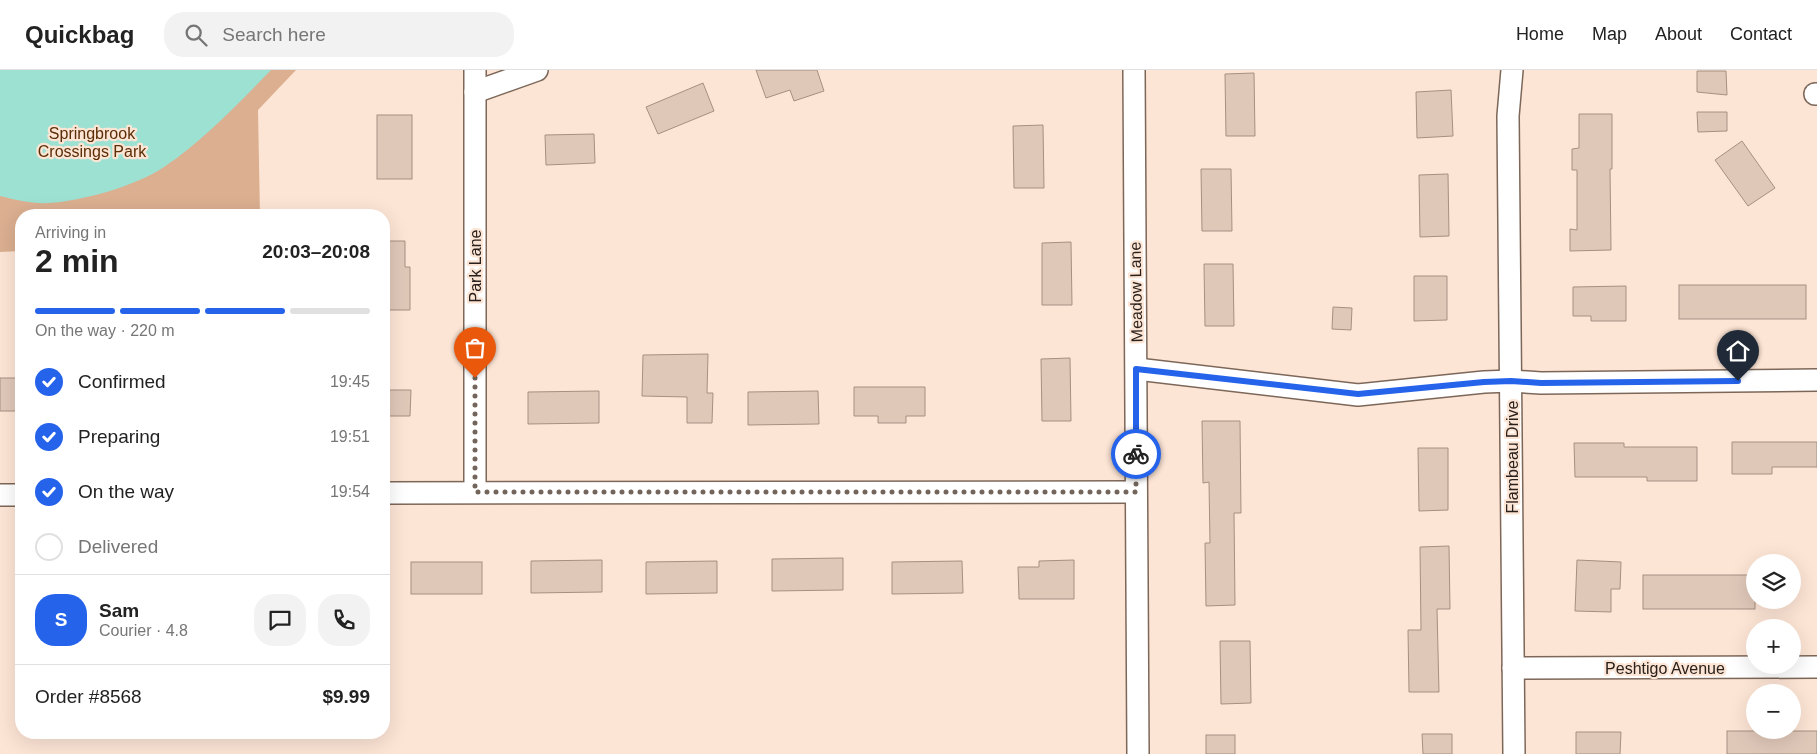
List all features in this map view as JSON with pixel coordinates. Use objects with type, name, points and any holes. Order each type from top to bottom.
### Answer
[{"type":"street","name":"Park Lane","points":[[474,70],[475,492]]},
{"type":"street","points":[[475,92],[537,70]]},
{"type":"street","name":"Meadow Lane","points":[[1134,70],[1138,754]]},
{"type":"street","name":"Flambeau Drive","points":[[1512,70],[1508,116],[1514,754]]},
{"type":"street","points":[[1136,369],[1358,394],[1511,381],[1541,383],[1817,380]]},
{"type":"street","points":[[390,493],[1136,492]]},
{"type":"street","points":[[0,495],[15,495]]},
{"type":"street","name":"Peshtigo Avenue","points":[[1513,668],[1817,667]]},
{"type":"green space","name":"Springbrook Crossings Park","points":[[0,70],[296,70],[258,110],[260,209],[15,209],[15,251],[0,252]]},
{"type":"water","name":"Springbrook Crossings Park","points":[[0,70],[271,70],[207,133],[179,156],[152,174],[93,196],[62,202],[43,203],[0,196]]},
{"type":"building","points":[[756,70],[817,70],[824,91],[794,101],[790,90],[766,98]]},
{"type":"building","points":[[1697,71],[1726,71],[1727,95],[1697,92]]},
{"type":"building","points":[[1254,73],[1255,136],[1226,136],[1225,74]]},
{"type":"building","points":[[703,83],[714,111],[658,134],[646,107]]},
{"type":"building","points":[[1451,90],[1453,136],[1417,138],[1416,92]]},
{"type":"building","points":[[1697,112],[1727,112],[1727,131],[1698,132]]},
{"type":"building","points":[[1579,114],[1612,114],[1612,169],[1610,169],[1611,250],[1570,251],[1570,229],[1577,230],[1577,170],[1572,170],[1572,149],[1579,148]]},
{"type":"building","points":[[377,115],[412,115],[412,179],[377,179]]},
{"type":"building","points":[[1043,125],[1044,188],[1014,188],[1013,126]]},
{"type":"building","points":[[594,134],[595,163],[546,165],[545,135]]},
{"type":"building","points":[[1742,141],[1775,188],[1748,206],[1715,160]]},
{"type":"building","points":[[1201,169],[1231,169],[1232,231],[1202,231]]},
{"type":"building","points":[[1448,174],[1449,236],[1420,237],[1419,175]]},
{"type":"building","points":[[390,241],[405,241],[405,267],[410,267],[410,310],[390,310]]},
{"type":"building","points":[[1071,242],[1072,305],[1042,305],[1042,243]]},
{"type":"building","points":[[1204,264],[1233,264],[1234,326],[1205,326]]},
{"type":"building","points":[[1414,276],[1447,276],[1447,320],[1414,321]]},
{"type":"building","points":[[1679,285],[1806,285],[1806,319],[1679,319]]},
{"type":"building","points":[[1626,286],[1626,321],[1591,321],[1591,316],[1573,316],[1573,287]]},
{"type":"building","points":[[1333,307],[1352,308],[1351,330],[1332,329]]},
{"type":"building","points":[[708,354],[707,393],[713,393],[712,423],[687,423],[687,397],[642,396],[643,355]]},
{"type":"building","points":[[1070,358],[1071,421],[1042,421],[1041,359]]},
{"type":"building","points":[[0,378],[15,378],[15,411],[0,411]]},
{"type":"building","points":[[854,387],[925,387],[925,416],[906,416],[906,423],[878,423],[878,416],[854,416]]},
{"type":"building","points":[[390,390],[411,390],[410,416],[390,416]]},
{"type":"building","points":[[599,391],[599,423],[528,424],[528,392]]},
{"type":"building","points":[[818,391],[819,424],[748,425],[748,392]]},
{"type":"building","points":[[1202,421],[1240,421],[1241,513],[1234,513],[1235,605],[1206,606],[1205,543],[1210,543],[1209,482],[1203,483]]},
{"type":"building","points":[[1732,442],[1817,442],[1817,467],[1772,467],[1772,474],[1732,474]]},
{"type":"building","points":[[1574,443],[1624,443],[1624,447],[1697,447],[1697,481],[1647,481],[1647,477],[1575,477]]},
{"type":"building","points":[[1418,448],[1448,448],[1448,510],[1419,511]]},
{"type":"building","points":[[1449,546],[1450,609],[1437,609],[1439,692],[1409,692],[1408,630],[1421,630],[1420,547]]},
{"type":"building","points":[[843,558],[843,590],[772,591],[772,559]]},
{"type":"building","points":[[602,560],[602,592],[531,593],[531,561]]},
{"type":"building","points":[[1074,560],[1074,599],[1019,599],[1018,567],[1039,567],[1039,561]]},
{"type":"building","points":[[1577,560],[1621,562],[1620,589],[1611,589],[1611,612],[1575,611]]},
{"type":"building","points":[[717,561],[717,593],[646,594],[646,562]]},
{"type":"building","points":[[962,561],[963,593],[892,594],[892,562]]},
{"type":"building","points":[[411,562],[482,562],[482,594],[411,594]]},
{"type":"building","points":[[1643,575],[1746,575],[1746,609],[1643,609]]},
{"type":"building","points":[[1220,641],[1250,641],[1251,703],[1221,704]]},
{"type":"building","points":[[1727,731],[1746,731],[1746,739],[1801,739],[1801,731],[1817,731],[1817,754],[1727,754]]},
{"type":"building","points":[[1576,732],[1621,732],[1620,754],[1576,754]]},
{"type":"building","points":[[1422,734],[1452,734],[1452,754],[1423,754]]},
{"type":"building","points":[[1206,735],[1235,735],[1235,754],[1206,754]]},
{"type":"way so far","points":[[475,378],[475,492],[1136,492],[1136,454]]},
{"type":"route","points":[[1136,454],[1136,369],[1358,394],[1511,381],[1541,383],[1738,381]]}]
